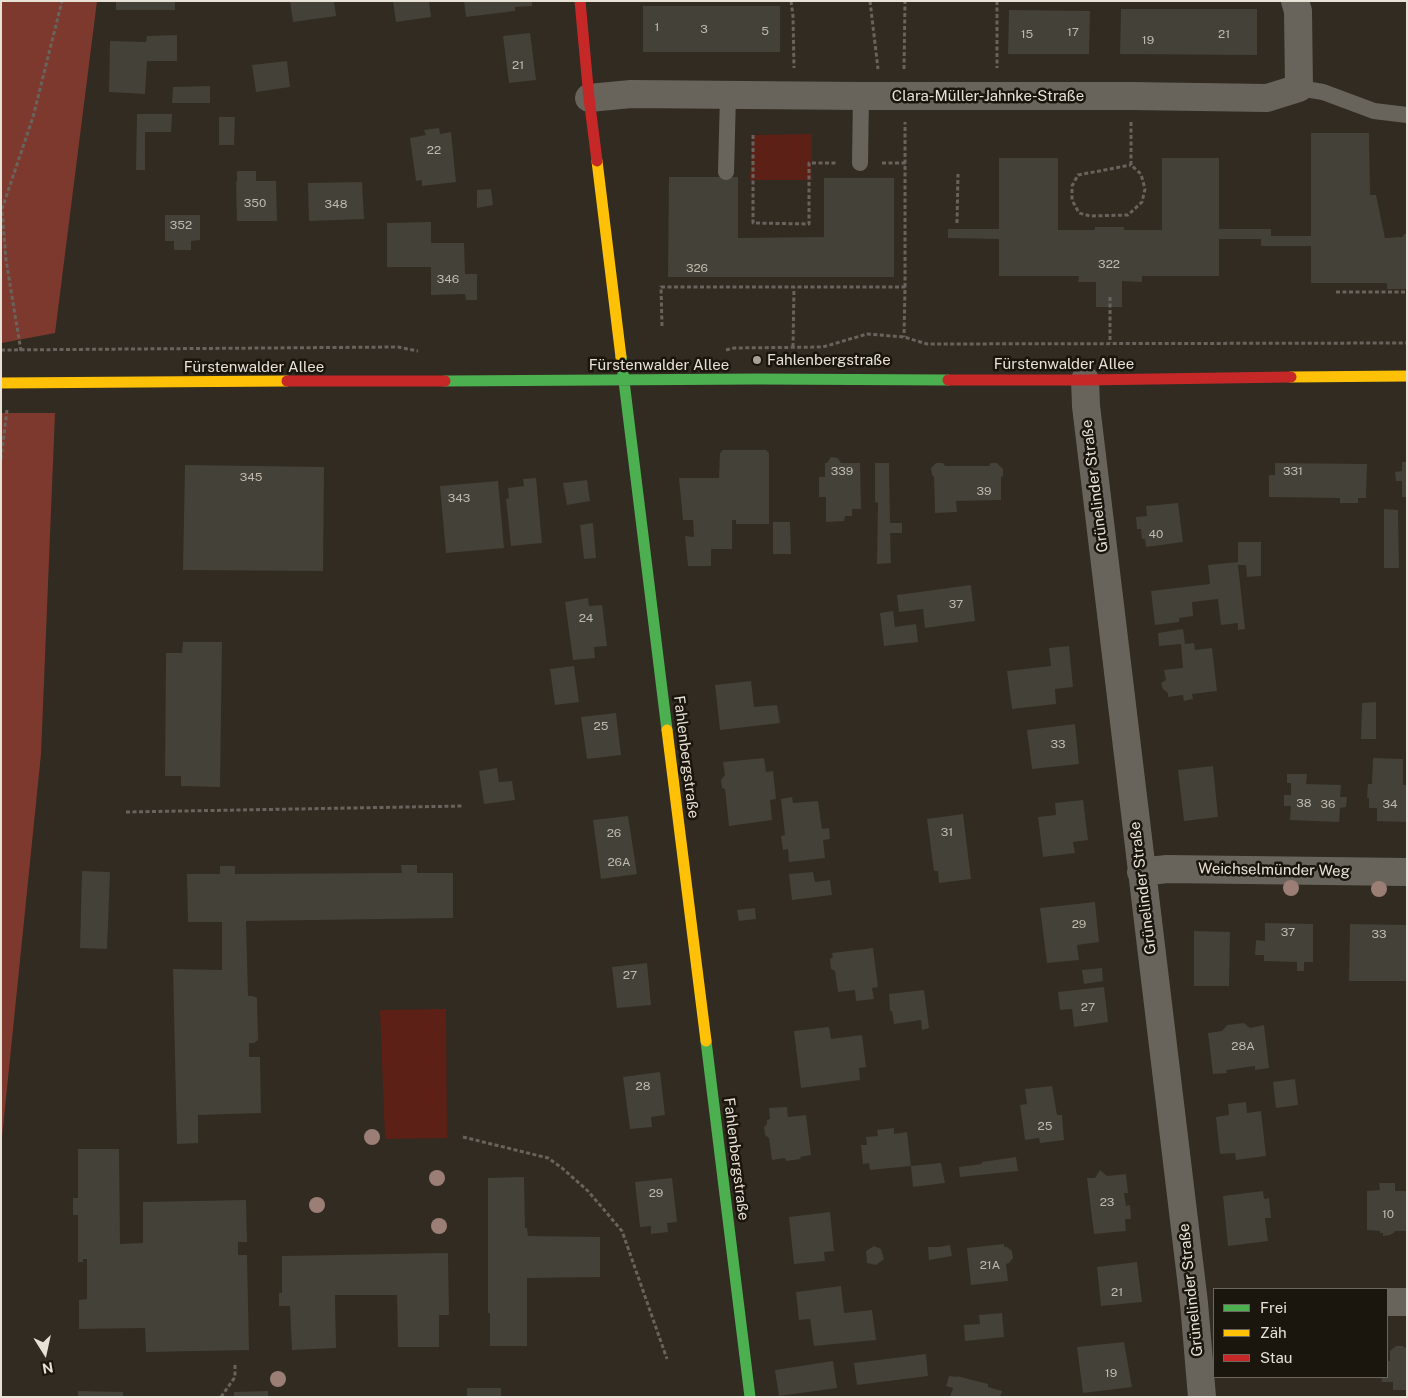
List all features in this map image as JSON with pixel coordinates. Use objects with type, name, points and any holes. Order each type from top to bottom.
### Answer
[{"type":"street","name":"Fahlenbergstraße","points":[[580,1],[589,98],[750,1397]]},
{"type":"street","points":[[1295,1],[1298,11],[1299,88]]},
{"type":"street","name":"Clara-Müller-Jahnke-Straße","points":[[589,98],[631,94],[1267,98],[1299,88]]},
{"type":"street","name":"Fürstenwalder Allee","points":[[5,383],[758,379],[1084,380],[1407,376]]},
{"type":"street","name":"Grünelinder Straße","points":[[1084,380],[1142,872],[1204,1303],[1202,1397]]},
{"type":"street","name":"Weichselmünder Weg","points":[[1142,872],[1167,869],[1407,872]]},
{"type":"street","points":[[1388,1302],[1407,1302]]},
{"type":"lane","points":[[1299,88],[1323,92],[1374,111],[1407,115]]},
{"type":"lane","points":[[726,172],[728,95]]},
{"type":"lane","points":[[860,163],[882,96]]},
{"type":"path","points":[[1,459],[8,405],[5,383],[22,350],[6,260],[2,209],[33,117],[62,1]]},
{"type":"path","points":[[791,1],[793,16],[794,95]]},
{"type":"path","points":[[870,1],[882,96],[906,163],[904,337]]},
{"type":"path","points":[[882,96],[905,1]]},
{"type":"path","points":[[997,1],[997,97]]},
{"type":"path","points":[[1131,96],[1131,164],[1141,174],[1145,189],[1142,202],[1128,215],[1090,216],[1079,213],[1072,200],[1072,186],[1078,175],[1131,164]]},
{"type":"path","points":[[753,135],[753,224],[809,224],[809,163],[906,163]]},
{"type":"path","points":[[957,223],[958,174]]},
{"type":"path","points":[[662,326],[661,287],[905,287]]},
{"type":"path","points":[[793,347],[794,287]]},
{"type":"path","points":[[1336,292],[1407,292]]},
{"type":"path","points":[[1110,297],[1110,344]]},
{"type":"path","points":[[721,352],[734,348],[823,347],[867,334],[904,337],[927,344],[1407,342]]},
{"type":"path","points":[[1,350],[398,347]]},
{"type":"path","points":[[126,812],[464,806]]},
{"type":"path","points":[[463,1137],[548,1158],[588,1191],[622,1231],[667,1359]]},
{"type":"path","points":[[220,1397],[235,1377],[235,1364]]},
{"type":"shaded area","points":[[1,1],[97,1],[55,333],[2,343],[1,343]]},
{"type":"shaded area","points":[[812,134],[812,180],[750,180],[753,135]]},
{"type":"shaded area","points":[[1,413],[55,413],[41,754],[1,1147]]},
{"type":"shaded area","points":[[446,1009],[447,1138],[385,1139],[380,1010]]},
{"type":"building","points":[[116,1],[175,1],[175,10],[116,10]]},
{"type":"building","points":[[290,1],[334,1],[336,16],[293,22]]},
{"type":"building","points":[[393,1],[429,1],[431,17],[396,22]]},
{"type":"building","points":[[464,1],[532,1],[532,6],[515,7],[515,11],[466,17]]},
{"type":"building","points":[[643,6],[780,6],[780,52],[643,52]]},
{"type":"building","points":[[1121,9],[1257,9],[1257,55],[1120,54]]},
{"type":"building","points":[[1009,10],[1090,11],[1089,54],[1008,54]]},
{"type":"building","points":[[530,33],[536,80],[509,83],[503,36]]},
{"type":"building","points":[[177,35],[177,61],[147,61],[145,94],[109,92],[110,41],[146,42],[147,36]]},
{"type":"building","points":[[287,61],[290,87],[256,92],[252,65]]},
{"type":"building","points":[[210,86],[210,103],[172,103],[173,87]]},
{"type":"building","points":[[137,114],[172,114],[171,132],[145,132],[145,170],[136,170]]},
{"type":"building","points":[[219,117],[235,117],[234,145],[219,145]]},
{"type":"building","points":[[439,128],[440,134],[451,132],[456,182],[422,186],[422,180],[416,181],[410,138],[426,135],[424,130]]},
{"type":"building","points":[[1311,133],[1369,133],[1370,195],[1376,195],[1385,238],[1403,237],[1404,234],[1407,234],[1407,289],[1387,289],[1387,283],[1311,283],[1311,246],[1261,246],[1261,239],[1219,239],[1219,276],[1142,276],[1142,282],[1122,281],[1122,307],[1096,307],[1096,282],[1078,282],[1079,276],[999,276],[999,239],[948,238],[948,229],[999,229],[999,158],[1058,158],[1058,230],[1095,230],[1095,227],[1124,227],[1124,230],[1162,230],[1162,158],[1219,158],[1219,229],[1271,229],[1271,236],[1311,236]]},
{"type":"building","points":[[237,171],[256,171],[256,181],[276,181],[277,221],[237,221]]},
{"type":"building","points":[[669,177],[738,177],[738,238],[824,237],[824,178],[894,178],[894,277],[668,277]]},
{"type":"building","points":[[362,182],[364,219],[309,221],[308,183]]},
{"type":"building","points":[[491,189],[493,205],[477,208],[477,190]]},
{"type":"building","points":[[165,215],[200,215],[200,240],[191,241],[191,250],[174,250],[174,241],[165,241]]},
{"type":"building","points":[[431,222],[431,243],[464,243],[465,274],[477,274],[477,300],[466,300],[465,294],[431,295],[431,267],[387,267],[387,223]]},
{"type":"building","points":[[723,450],[766,450],[769,453],[769,524],[736,524],[736,520],[732,520],[732,549],[711,549],[711,566],[688,566],[685,536],[694,537],[693,520],[683,520],[679,478],[719,478],[720,453]]},
{"type":"building","points":[[831,457],[838,458],[841,463],[860,463],[861,509],[852,509],[852,516],[845,516],[844,521],[826,522],[826,497],[819,497],[819,477],[825,477],[825,463]]},
{"type":"building","points":[[1402,462],[1407,462],[1407,497],[1402,497],[1402,481],[1396,481],[1395,472],[1402,471]]},
{"type":"building","points":[[875,463],[889,463],[890,523],[902,523],[902,533],[890,533],[891,563],[877,564],[878,503],[875,502]]},
{"type":"building","points":[[936,463],[943,463],[945,466],[989,466],[991,463],[997,463],[1003,469],[1001,500],[956,501],[957,512],[935,513],[934,477],[931,468]]},
{"type":"building","points":[[1275,463],[1367,464],[1366,498],[1358,498],[1358,503],[1340,503],[1340,498],[1269,497],[1269,475],[1275,475]]},
{"type":"building","points":[[185,465],[324,467],[323,571],[183,570]]},
{"type":"building","points":[[536,478],[542,543],[511,546],[506,499],[509,498],[508,488],[524,486],[523,479]]},
{"type":"building","points":[[587,480],[590,501],[567,505],[563,483]]},
{"type":"building","points":[[498,481],[504,548],[446,553],[440,486]]},
{"type":"building","points":[[1178,503],[1183,542],[1146,547],[1145,539],[1142,539],[1141,529],[1137,529],[1136,517],[1147,516],[1146,506]]},
{"type":"building","points":[[1384,509],[1398,510],[1399,568],[1384,568]]},
{"type":"building","points":[[773,522],[790,522],[791,554],[773,554]]},
{"type":"building","points":[[593,523],[596,558],[584,559],[580,525]]},
{"type":"building","points":[[1238,542],[1261,542],[1261,576],[1247,577],[1246,565],[1238,565],[1245,629],[1238,630],[1238,623],[1221,625],[1218,599],[1192,602],[1193,616],[1179,618],[1179,622],[1155,625],[1151,591],[1210,584],[1208,565],[1238,562]]},
{"type":"building","points":[[971,585],[975,621],[925,628],[923,609],[899,612],[897,595]]},
{"type":"building","points":[[588,598],[589,606],[602,605],[607,646],[594,647],[595,658],[573,660],[565,602]]},
{"type":"building","points":[[893,611],[895,627],[916,624],[918,642],[884,646],[880,613]]},
{"type":"building","points":[[1183,629],[1185,644],[1194,643],[1195,650],[1212,648],[1217,691],[1192,694],[1193,699],[1184,701],[1183,695],[1168,697],[1168,693],[1163,689],[1161,683],[1166,680],[1164,670],[1183,668],[1181,644],[1159,646],[1158,633]]},
{"type":"building","points":[[183,642],[222,642],[220,787],[181,786],[181,776],[165,776],[166,653],[182,653]]},
{"type":"building","points":[[1069,646],[1073,687],[1055,689],[1056,704],[1012,709],[1007,671],[1051,666],[1049,648]]},
{"type":"building","points":[[574,666],[579,702],[555,705],[550,669]]},
{"type":"building","points":[[751,681],[754,707],[777,705],[780,723],[720,730],[715,685]]},
{"type":"building","points":[[1376,702],[1376,739],[1361,739],[1362,703]]},
{"type":"building","points":[[616,713],[621,755],[587,759],[581,717]]},
{"type":"building","points":[[1075,724],[1079,764],[1032,769],[1027,730]]},
{"type":"building","points":[[764,758],[766,772],[773,771],[776,799],[770,800],[772,820],[729,826],[725,789],[722,788],[721,780],[725,775],[723,762]]},
{"type":"building","points":[[1373,758],[1403,759],[1403,785],[1407,785],[1407,822],[1377,821],[1377,808],[1369,808],[1369,798],[1367,798],[1368,784],[1372,784]]},
{"type":"building","points":[[1213,766],[1218,817],[1184,821],[1178,770]]},
{"type":"building","points":[[497,768],[499,782],[512,781],[515,800],[484,804],[479,771]]},
{"type":"building","points":[[1287,774],[1307,774],[1306,784],[1341,785],[1340,797],[1347,797],[1346,807],[1340,808],[1339,822],[1290,820],[1291,806],[1284,806],[1284,795],[1291,795],[1291,783],[1287,783]]},
{"type":"building","points":[[792,797],[793,803],[818,801],[822,829],[829,828],[830,839],[823,840],[825,858],[789,862],[788,849],[783,850],[781,836],[785,835],[781,799]]},
{"type":"building","points":[[1083,800],[1088,840],[1073,842],[1075,853],[1043,857],[1038,817],[1056,815],[1055,803]]},
{"type":"building","points":[[963,814],[971,879],[939,883],[938,871],[934,871],[927,819]]},
{"type":"building","points":[[628,816],[637,874],[601,879],[593,820]]},
{"type":"building","points":[[401,865],[417,865],[417,873],[453,873],[453,918],[246,921],[248,996],[257,998],[258,1040],[254,1043],[249,1043],[249,1057],[260,1057],[261,1113],[198,1115],[198,1143],[177,1144],[173,969],[222,970],[222,922],[188,922],[187,874],[220,874],[220,866],[235,866],[235,874],[402,873]]},
{"type":"building","points":[[82,871],[110,872],[107,949],[80,948]]},
{"type":"building","points":[[813,872],[815,882],[830,880],[832,895],[792,900],[789,874]]},
{"type":"building","points":[[1095,902],[1099,942],[1077,945],[1079,960],[1047,963],[1040,908]]},
{"type":"building","points":[[755,908],[756,919],[739,921],[737,910]]},
{"type":"building","points":[[1265,923],[1313,924],[1313,962],[1304,962],[1304,971],[1297,971],[1297,962],[1264,961],[1264,955],[1255,955],[1256,940],[1265,941]]},
{"type":"building","points":[[1350,924],[1407,925],[1407,981],[1349,981]]},
{"type":"building","points":[[1194,931],[1230,932],[1229,986],[1194,986]]},
{"type":"building","points":[[873,948],[878,987],[872,988],[874,999],[856,1001],[855,990],[838,992],[835,971],[831,969],[830,959],[833,957],[832,953]]},
{"type":"building","points":[[647,963],[651,1005],[617,1008],[612,967]]},
{"type":"building","points":[[1102,968],[1103,981],[1084,984],[1082,970]]},
{"type":"building","points":[[1104,987],[1108,1022],[1074,1027],[1072,1009],[1060,1010],[1058,992]]},
{"type":"building","points":[[924,990],[929,1028],[922,1030],[921,1020],[894,1024],[892,1011],[890,1011],[889,994]]},
{"type":"building","points":[[1244,1023],[1250,1028],[1264,1025],[1269,1068],[1255,1070],[1255,1066],[1226,1070],[1227,1073],[1213,1074],[1208,1033],[1222,1031],[1227,1025]]},
{"type":"building","points":[[829,1027],[831,1039],[862,1035],[866,1067],[859,1068],[860,1080],[801,1088],[794,1031]]},
{"type":"building","points":[[660,1072],[665,1115],[651,1117],[652,1127],[630,1129],[623,1077]]},
{"type":"building","points":[[1295,1079],[1298,1105],[1276,1108],[1273,1082]]},
{"type":"building","points":[[1052,1086],[1057,1115],[1062,1115],[1064,1140],[1040,1143],[1039,1138],[1025,1140],[1020,1105],[1027,1104],[1025,1089]]},
{"type":"building","points":[[1246,1102],[1247,1113],[1261,1111],[1266,1156],[1236,1160],[1235,1153],[1220,1154],[1216,1117],[1229,1115],[1228,1104]]},
{"type":"building","points":[[787,1107],[788,1117],[806,1115],[811,1155],[800,1157],[801,1159],[786,1161],[785,1158],[772,1160],[769,1138],[765,1135],[764,1127],[767,1124],[767,1120],[770,1119],[769,1108]]},
{"type":"building","points":[[894,1128],[894,1134],[907,1132],[911,1166],[870,1170],[869,1163],[863,1164],[861,1145],[867,1145],[866,1137],[878,1136],[877,1130]]},
{"type":"building","points":[[78,1149],[119,1149],[120,1244],[143,1243],[143,1202],[246,1200],[247,1242],[238,1242],[238,1255],[247,1255],[249,1350],[146,1352],[145,1328],[79,1329],[79,1300],[87,1299],[87,1259],[83,1259],[83,1262],[78,1262],[78,1215],[73,1215],[73,1198],[78,1198]]},
{"type":"building","points":[[1016,1157],[1018,1171],[960,1177],[959,1167]]},
{"type":"building","points":[[941,1163],[945,1183],[913,1187],[911,1166]]},
{"type":"building","points":[[1100,1170],[1107,1176],[1126,1174],[1128,1193],[1124,1193],[1126,1206],[1130,1205],[1131,1219],[1125,1219],[1126,1231],[1094,1234],[1087,1178],[1095,1178]]},
{"type":"building","points":[[524,1177],[525,1228],[527,1228],[528,1236],[600,1237],[600,1277],[527,1278],[527,1346],[490,1346],[490,1313],[488,1313],[488,1178]]},
{"type":"building","points":[[672,1178],[677,1222],[667,1223],[668,1232],[651,1234],[651,1226],[640,1227],[635,1182]]},
{"type":"building","points":[[1379,1183],[1395,1183],[1395,1191],[1407,1191],[1407,1231],[1395,1231],[1391,1235],[1383,1236],[1383,1233],[1380,1233],[1380,1231],[1367,1230],[1367,1191],[1380,1190]]},
{"type":"building","points":[[1263,1191],[1264,1199],[1269,1198],[1271,1218],[1265,1218],[1268,1241],[1228,1246],[1223,1196]]},
{"type":"building","points":[[830,1212],[834,1251],[824,1252],[825,1261],[794,1264],[789,1217]]},
{"type":"building","points":[[1004,1244],[1004,1247],[1012,1251],[1013,1258],[1006,1264],[1008,1281],[971,1285],[967,1248]]},
{"type":"building","points":[[950,1245],[952,1256],[929,1260],[928,1247]]},
{"type":"building","points":[[874,1246],[881,1249],[884,1259],[876,1265],[867,1263],[866,1251]]},
{"type":"building","points":[[448,1253],[449,1315],[439,1315],[439,1347],[398,1347],[397,1295],[335,1295],[336,1348],[292,1350],[290,1306],[279,1306],[279,1293],[282,1293],[282,1256]]},
{"type":"building","points":[[1137,1262],[1142,1302],[1101,1306],[1097,1267]]},
{"type":"building","points":[[841,1286],[844,1313],[872,1310],[876,1340],[814,1346],[810,1319],[799,1320],[796,1292]]},
{"type":"building","points":[[1002,1313],[1004,1337],[965,1341],[964,1325],[980,1324],[979,1315]]},
{"type":"building","points":[[1124,1342],[1132,1387],[1083,1393],[1077,1347]]},
{"type":"building","points":[[1396,1346],[1403,1346],[1407,1349],[1407,1390],[1393,1390],[1393,1382],[1382,1382],[1381,1378],[1388,1378],[1390,1351]]},
{"type":"building","points":[[926,1354],[928,1376],[857,1385],[854,1363]]},
{"type":"building","points":[[833,1361],[837,1388],[779,1396],[775,1370]]},
{"type":"building","points":[[949,1376],[957,1376],[988,1384],[988,1387],[1002,1391],[1000,1397],[950,1397],[953,1388],[946,1386]]},
{"type":"building","points":[[467,1388],[501,1388],[501,1397],[467,1397]]},
{"type":"building","points":[[78,1391],[123,1392],[123,1397],[78,1397]]},
{"type":"building","points":[[268,1391],[268,1397],[234,1397],[234,1392]]},
{"type":"traffic: fast","points":[[621,357],[667,730]]},
{"type":"traffic: fast","points":[[445,381],[948,380]]},
{"type":"traffic: fast","points":[[706,1041],[750,1397]]},
{"type":"traffic: slow","points":[[597,161],[621,357]]},
{"type":"traffic: slow","points":[[1291,377],[1407,376]]},
{"type":"traffic: slow","points":[[1,383],[287,381]]},
{"type":"traffic: slow","points":[[667,730],[706,1041]]},
{"type":"traffic: jam","points":[[580,1],[597,161]]},
{"type":"traffic: jam","points":[[948,380],[1291,377]]},
{"type":"traffic: jam","points":[[287,381],[445,381]]},
{"type":"place","name":"Fahlenbergstraße","points":[[757,360]]}]
